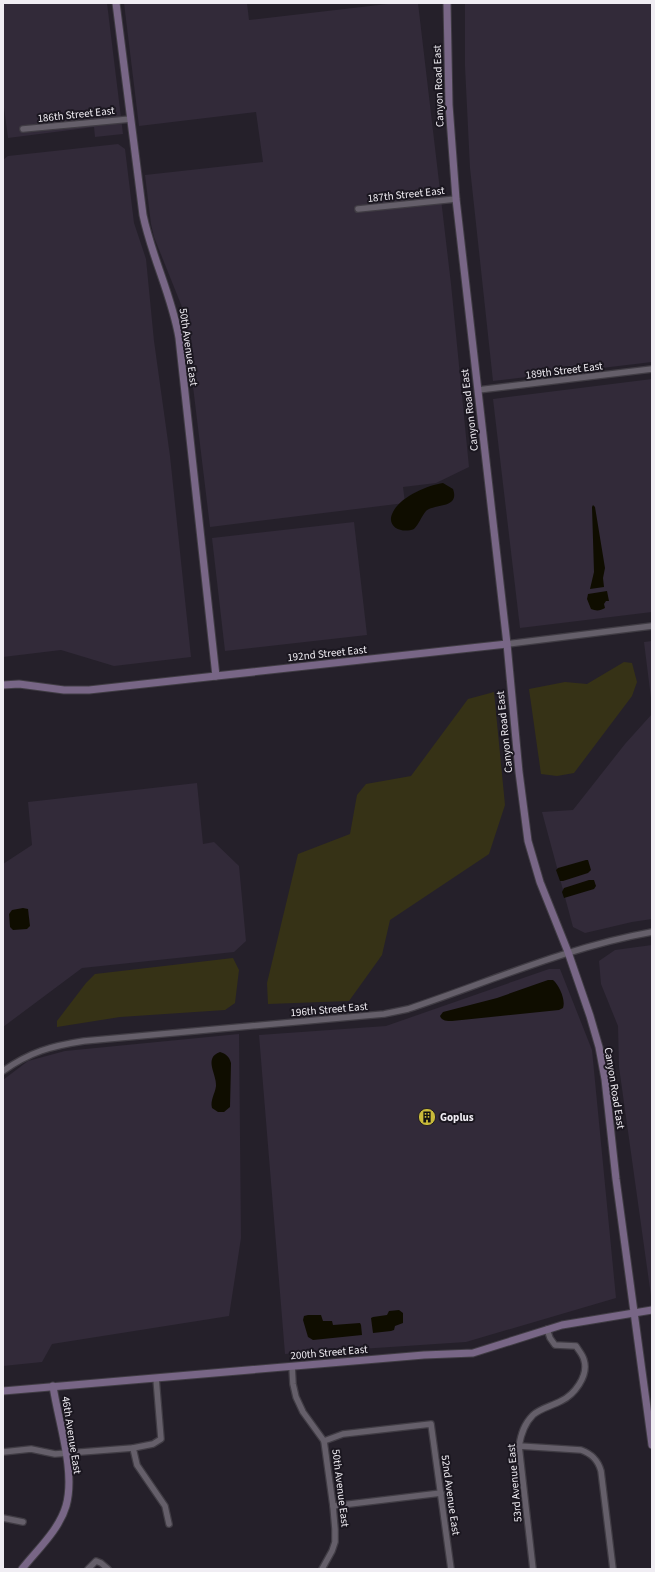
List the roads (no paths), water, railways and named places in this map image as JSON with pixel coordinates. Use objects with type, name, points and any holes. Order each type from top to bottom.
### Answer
[{"type":"street","name":"50th Avenue East","points":[[116,3],[146,229],[172,305],[179,338],[216,676]]},
{"type":"street","name":"Canyon Road East","points":[[447,3],[449,105],[456,199],[507,644],[519,772],[528,841],[540,882],[568,952],[590,1016],[599,1048],[605,1079],[616,1180],[652,1445]]},
{"type":"street","name":"186th Street East","points":[[23,129],[131,119]]},
{"type":"street","name":"187th Street East","points":[[358,209],[456,199]]},
{"type":"street","name":"189th Street East","points":[[478,390],[652,369]]},
{"type":"street","name":"192nd Street East","points":[[3,685],[19,684],[64,690],[89,690],[507,644],[652,626]]},
{"type":"street","name":"196th Street East","points":[[3,1071],[31,1054],[54,1046],[84,1041],[384,1014],[402,1011],[568,952],[628,936],[652,932]]},
{"type":"street","name":"200th Street East","points":[[3,1391],[424,1355],[473,1353],[562,1325],[652,1310]]},
{"type":"street","name":"53rd Avenue East","points":[[533,1569],[519,1446],[522,1432],[527,1422],[534,1414],[562,1401],[579,1385],[583,1374],[584,1360],[576,1346],[555,1345],[547,1330]]},
{"type":"street","name":"50th Avenue East","points":[[292,1366],[293,1384],[296,1396],[303,1412],[324,1441],[333,1506],[335,1542],[332,1552],[322,1569]]},
{"type":"street","points":[[3,1452],[31,1449],[55,1454],[133,1448],[153,1444],[161,1439],[156,1378]]},
{"type":"street","name":"46th Avenue East","points":[[22,1569],[56,1526],[66,1507],[68,1484],[66,1453],[53,1386]]},
{"type":"street","name":"52nd Avenue East","points":[[324,1441],[343,1434],[431,1424],[451,1569]]},
{"type":"street","points":[[519,1446],[581,1450],[593,1456],[598,1462],[601,1471],[613,1569]]},
{"type":"street","points":[[133,1448],[137,1465],[165,1506],[169,1524]]},
{"type":"street","points":[[333,1506],[441,1493]]},
{"type":"street","points":[[3,1518],[23,1522]]},
{"type":"street","points":[[88,1569],[96,1561],[108,1569]]},
{"type":"place","name":"Goplus","points":[[427,1117]]}]
